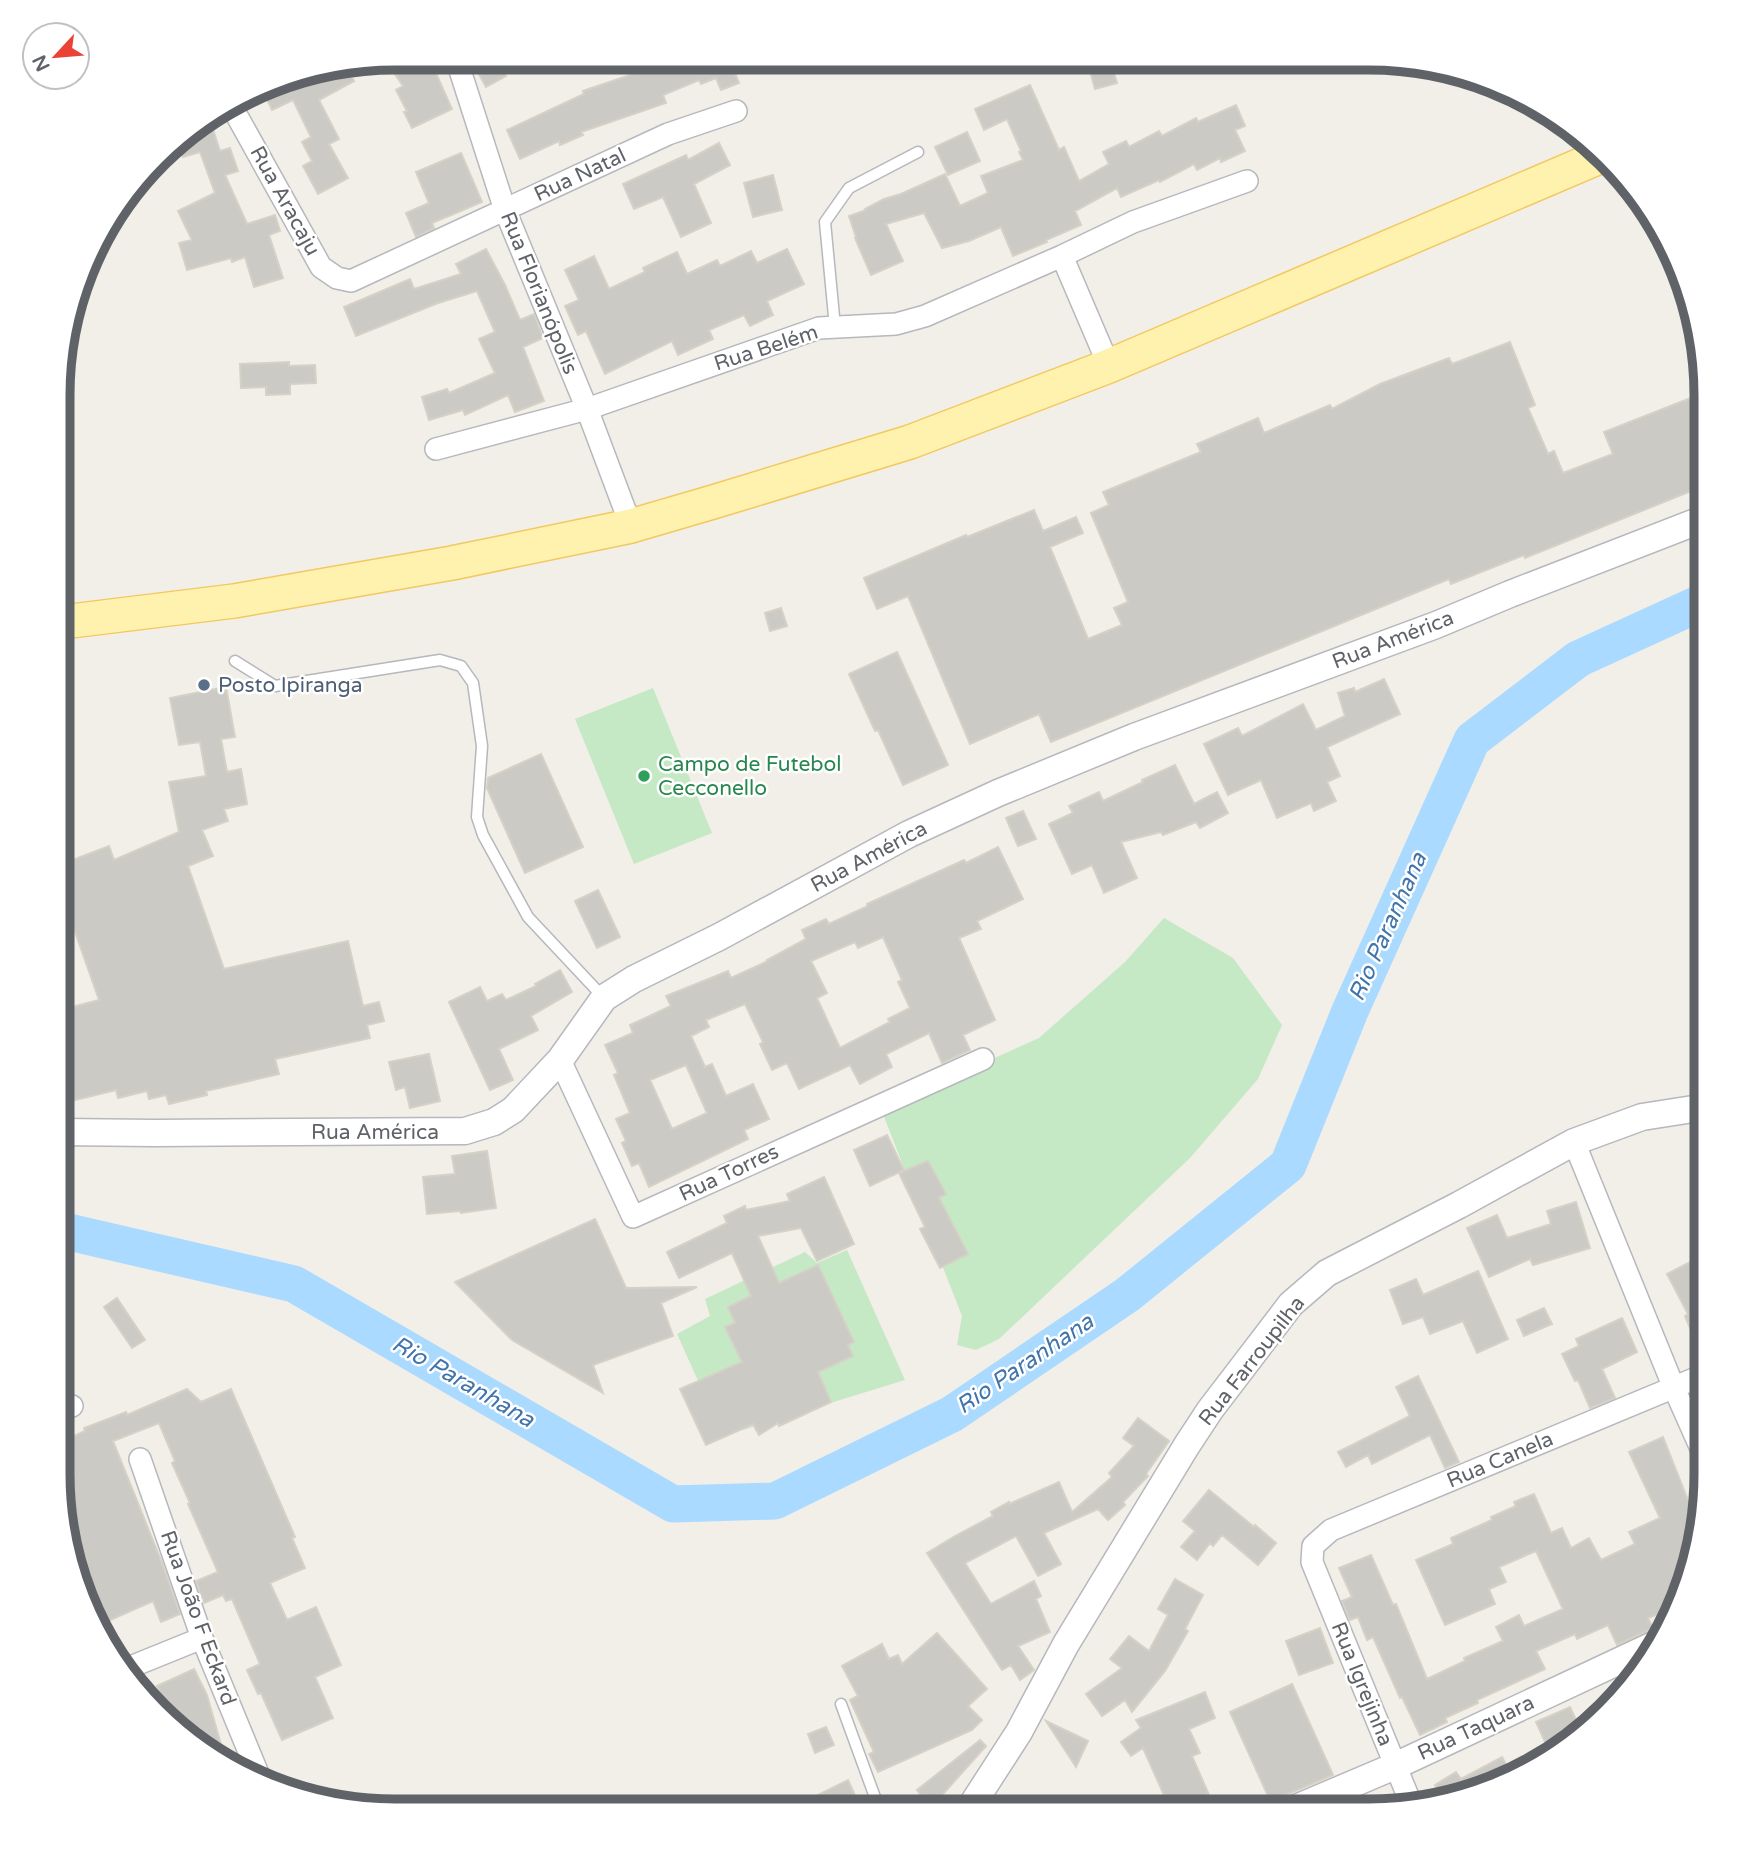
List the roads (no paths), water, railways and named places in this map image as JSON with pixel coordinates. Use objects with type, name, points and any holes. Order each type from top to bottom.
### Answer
[{"type":"main road","points":[[70,621],[285,593],[453,563],[631,526],[911,442],[1109,366],[1593,160]]},
{"type":"street","name":"Rua Florianópolis","points":[[460,70],[505,210],[587,409],[631,526]]},
{"type":"street","name":"Rua Natal","points":[[351,281],[668,134],[736,111]]},
{"type":"street","name":"Rua Aracaju","points":[[235,112],[321,267],[337,278],[351,281]]},
{"type":"street","name":"Rua Belém","points":[[436,449],[587,409],[819,328],[896,324],[925,316],[1133,222],[1247,181]]},
{"type":"street","points":[[1062,256],[1109,366]]},
{"type":"street","name":"Rua América","points":[[70,1132],[465,1131],[494,1122],[513,1110],[559,1060],[604,998],[634,979],[719,937],[909,834],[998,793],[1134,737],[1436,625],[1694,523]]},
{"type":"street","name":"Rua Torres","points":[[559,1060],[633,1217],[983,1059]]},
{"type":"street","name":"Rua Farroupilha","points":[[976,1799],[1019,1732],[1066,1644],[1187,1445],[1210,1410],[1291,1304],[1327,1273],[1574,1142],[1642,1117],[1694,1109]]},
{"type":"street","points":[[1574,1142],[1694,1433]]},
{"type":"street","name":"Rua Canela","points":[[1312,1562],[1313,1546],[1331,1530],[1694,1379]]},
{"type":"street","name":"Rua João F Eckard","points":[[140,1459],[202,1637],[256,1768]]},
{"type":"street","name":"Rua Igrejinha","points":[[1312,1562],[1408,1796]]},
{"type":"street","points":[[133,1666],[202,1637]]},
{"type":"street","name":"Rua Taquara","points":[[1317,1799],[1395,1766],[1642,1650]]},
{"type":"lane","points":[[835,327],[825,222],[849,188],[918,152]]},
{"type":"lane","points":[[235,661],[275,686],[440,660],[461,666],[472,683],[482,746],[477,817],[483,835],[528,917],[604,998]]},
{"type":"lane","points":[[841,1704],[876,1799]]},
{"type":"waterway","name":"Rio Paranhana","points":[[70,1232],[294,1284],[673,1504],[775,1501],[952,1414],[1127,1295],[1288,1165],[1350,1011],[1472,740],[1578,659],[1694,606]]},
{"type":"place","name":"Posto Ipiranga","points":[[204,685]]},
{"type":"place","name":"Campo de Futebol Cecconello","points":[[644,776]]}]
